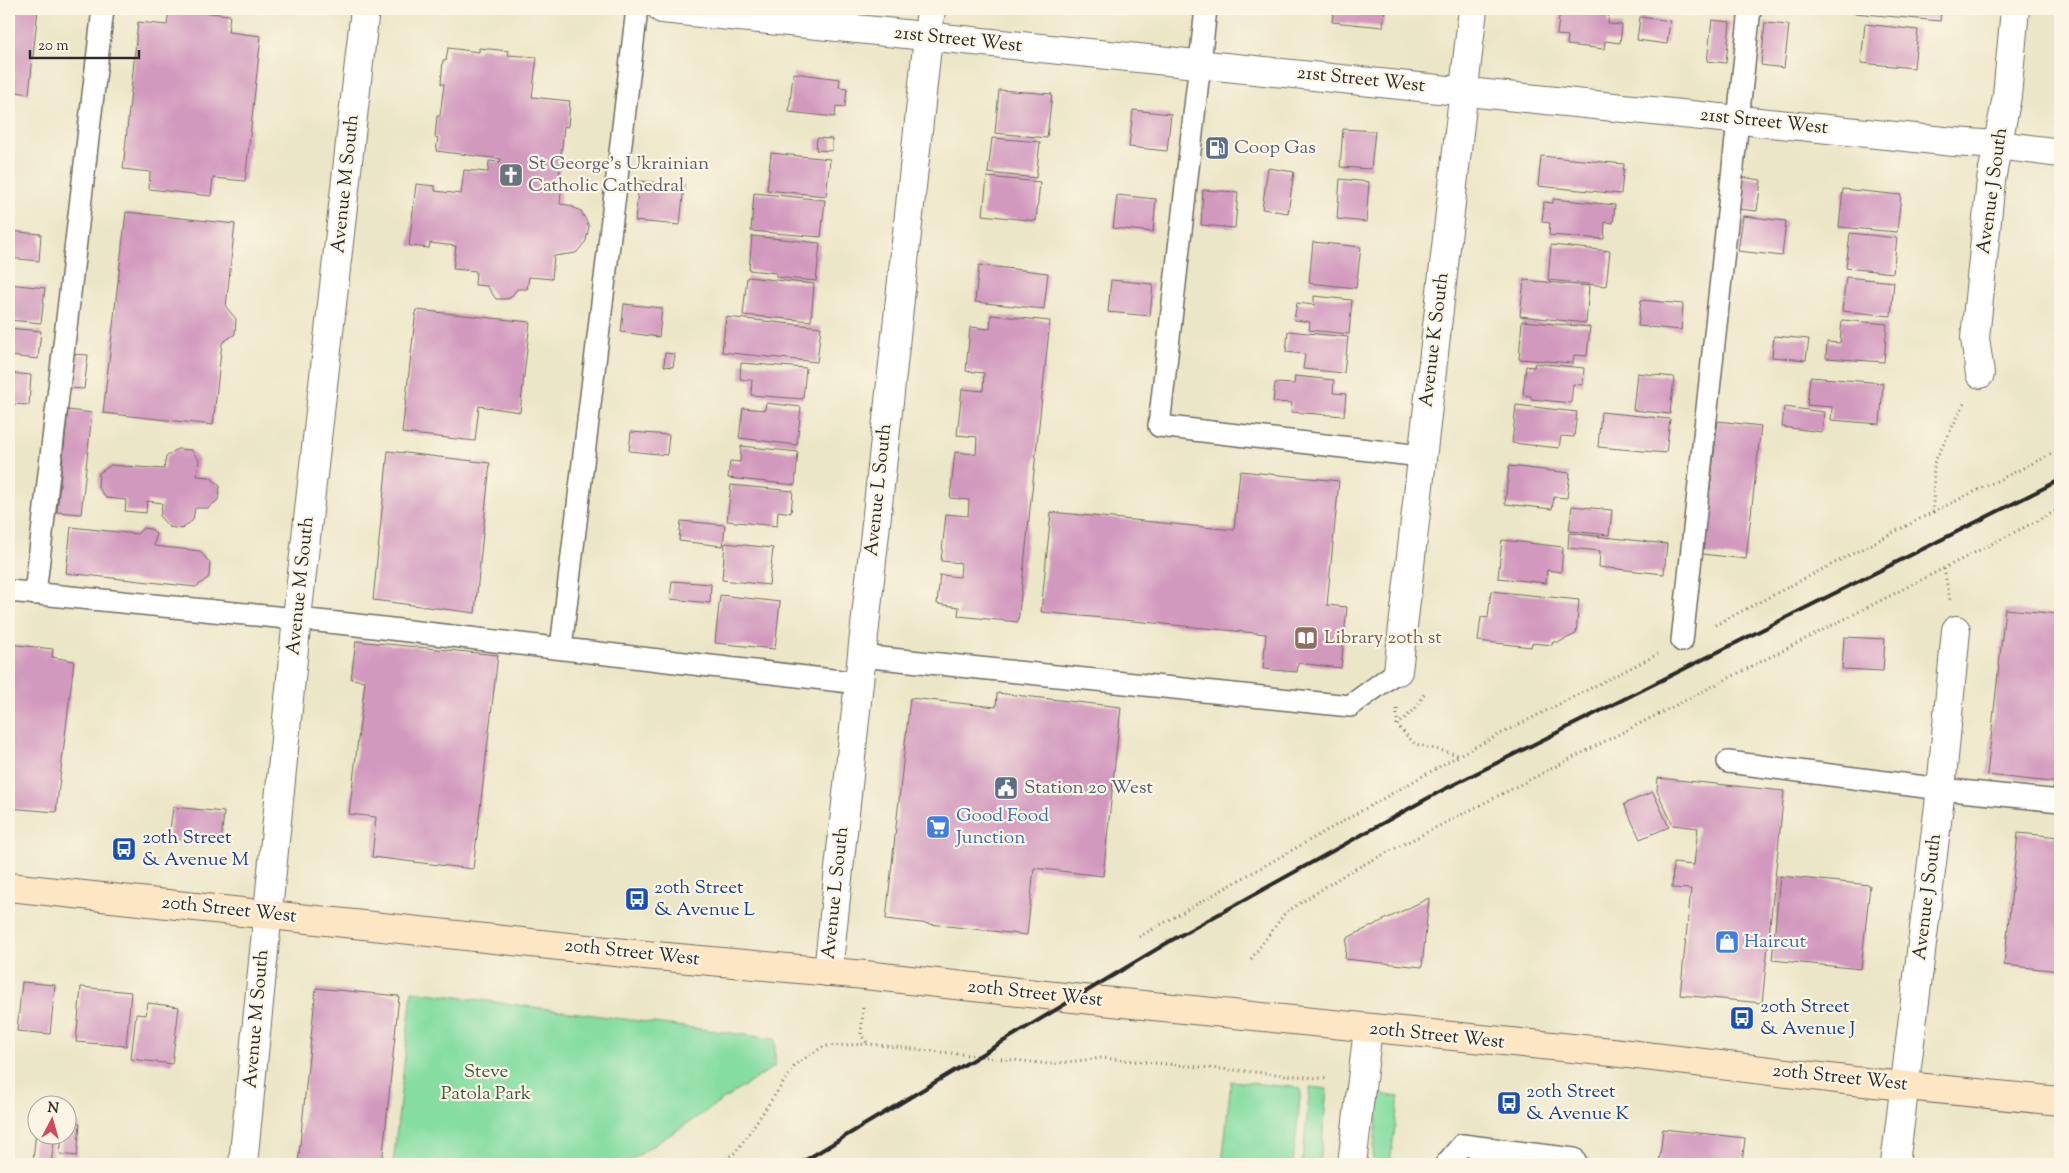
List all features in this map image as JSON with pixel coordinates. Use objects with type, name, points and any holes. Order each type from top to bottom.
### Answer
[{"type":"main road","name":"20th Street West","points":[[9,887],[624,953],[864,975],[1368,1029],[1612,1052],[1854,1081],[2060,1101]]},
{"type":"street","name":"Avenue M South","points":[[243,1164],[297,618],[365,9]]},
{"type":"street","name":"21st Street West","points":[[662,9],[1998,145],[2060,153]]},
{"type":"street","name":"Avenue L South","points":[[828,972],[931,9]]},
{"type":"street","name":"Avenue K South","points":[[1398,671],[1473,9]]},
{"type":"street","name":"Avenue J South","points":[[1980,374],[1975,338],[1991,180],[2007,96],[2015,9]]},
{"type":"street","name":"Avenue J South","points":[[1896,1164],[1941,789],[1956,630]]},
{"type":"street","points":[[1352,1164],[1368,1029]]},
{"type":"lane","points":[[35,594],[104,9]]},
{"type":"lane","points":[[561,648],[637,9]]},
{"type":"lane","points":[[1206,9],[1158,426],[1421,456]]},
{"type":"lane","points":[[1682,641],[1750,9]]},
{"type":"lane","points":[[9,591],[297,618],[858,683]]},
{"type":"lane","points":[[861,656],[1350,706],[1398,671]]},
{"type":"lane","points":[[1728,762],[1941,789],[2060,801]]},
{"type":"lane","points":[[1446,1164],[1462,1144],[1574,1159],[1577,1164]]},
{"type":"path","points":[[1933,512],[2060,450]]},
{"type":"path","points":[[1251,959],[1285,913],[1347,873],[2060,509]]},
{"type":"path","points":[[1397,725],[1415,709],[1424,693]]},
{"type":"path","points":[[1139,937],[1458,755]]},
{"type":"path","points":[[864,975],[861,1035],[869,1044]]},
{"type":"path","points":[[717,1164],[736,1152],[796,1064],[824,1046],[869,1044],[1049,1064],[1102,1058],[1306,1076],[1361,1084]]},
{"type":"green space","name":"Steve Patola Park","points":[[412,991],[775,1039],[775,1066],[625,1164],[393,1164]]},
{"type":"green space","points":[[1231,1081],[1301,1088],[1293,1164],[1222,1164]]},
{"type":"green space","points":[[1310,1087],[1327,1089],[1320,1164],[1302,1164]]},
{"type":"green space","points":[[1380,1094],[1399,1097],[1390,1164],[1372,1164]]},
{"type":"building","points":[[9,9],[38,9],[29,94],[9,91]]},
{"type":"building","points":[[169,9],[230,15],[228,32],[261,36],[245,181],[213,178],[211,196],[149,189],[150,172],[123,169],[138,22],[167,25]]},
{"type":"building","points":[[1334,9],[1385,9],[1383,27],[1332,22]]},
{"type":"building","points":[[1560,9],[1609,12],[1608,24],[1622,25],[1620,43],[1605,41],[1604,49],[1567,45],[1568,36],[1557,35]]},
{"type":"building","points":[[1854,9],[1941,9],[1940,21],[1854,13]]},
{"type":"building","points":[[1640,17],[1670,21],[1667,44],[1637,40]]},
{"type":"building","points":[[1712,20],[1730,22],[1726,63],[1707,61]]},
{"type":"building","points":[[1765,23],[1789,25],[1784,68],[1761,65]]},
{"type":"building","points":[[1865,24],[1918,30],[1914,68],[1861,63]]},
{"type":"building","name":"St George's Ukrainian Catholic Cathedral","points":[[448,48],[479,52],[479,48],[509,51],[508,55],[537,57],[532,97],[570,101],[568,127],[564,126],[559,179],[562,180],[560,204],[568,205],[581,211],[589,226],[586,241],[576,253],[554,256],[552,279],[529,277],[527,289],[517,289],[510,298],[496,299],[487,286],[475,285],[476,271],[453,269],[456,246],[430,243],[429,248],[409,246],[416,184],[435,186],[435,191],[461,194],[464,170],[488,172],[489,161],[500,162],[501,159],[436,151],[438,138],[435,137],[437,116],[440,116],[444,84],[441,84],[443,60],[446,61]]},
{"type":"building","points":[[793,73],[840,79],[839,87],[847,88],[845,107],[836,106],[835,117],[789,112]]},
{"type":"building","points":[[999,90],[1052,94],[1047,138],[995,133]]},
{"type":"building","points":[[1133,110],[1171,114],[1167,151],[1129,147]]},
{"type":"building","points":[[1343,129],[1375,131],[1371,169],[1340,167]]},
{"type":"building","points":[[817,138],[832,139],[832,151],[816,150]]},
{"type":"building","points":[[992,138],[1040,142],[1036,178],[988,173]]},
{"type":"building","points":[[771,153],[830,159],[826,196],[767,190]]},
{"type":"building","points":[[1541,156],[1624,164],[1621,194],[1538,186]]},
{"type":"building","points":[[1268,168],[1294,172],[1288,213],[1262,209]]},
{"type":"building","points":[[987,177],[1040,182],[1036,221],[983,215]]},
{"type":"building","points":[[1742,177],[1761,180],[1757,211],[1738,209]]},
{"type":"building","points":[[1340,179],[1369,182],[1366,222],[1337,219]]},
{"type":"building","points":[[639,181],[684,185],[680,225],[635,221]]},
{"type":"building","points":[[1843,189],[1901,195],[1897,232],[1839,227]]},
{"type":"building","points":[[1203,190],[1238,192],[1235,228],[1201,225]]},
{"type":"building","points":[[754,193],[825,200],[821,237],[751,231]]},
{"type":"building","points":[[1117,195],[1156,199],[1153,232],[1113,228]]},
{"type":"building","points":[[1553,199],[1615,205],[1613,223],[1605,222],[1604,239],[1549,235],[1550,223],[1542,222],[1544,202],[1553,203]]},
{"type":"building","points":[[126,212],[235,224],[226,307],[236,319],[235,334],[222,343],[213,425],[103,413]]},
{"type":"building","points":[[1743,216],[1786,221],[1782,256],[1738,251]]},
{"type":"building","points":[[9,231],[41,234],[39,261],[9,258]]},
{"type":"building","points":[[1850,233],[1897,238],[1893,273],[1846,268]]},
{"type":"building","points":[[752,236],[820,243],[816,281],[776,277],[776,273],[749,270]]},
{"type":"building","points":[[1313,242],[1361,247],[1356,288],[1309,283]]},
{"type":"building","points":[[1551,245],[1610,251],[1606,286],[1548,280]]},
{"type":"building","points":[[979,265],[1048,273],[1044,309],[975,302]]},
{"type":"building","points":[[747,277],[814,284],[811,321],[743,315]]},
{"type":"building","points":[[1846,277],[1894,282],[1891,316],[1842,311]]},
{"type":"building","points":[[1111,280],[1153,284],[1150,316],[1108,312]]},
{"type":"building","points":[[1524,280],[1589,286],[1586,323],[1520,316]]},
{"type":"building","points":[[9,284],[45,288],[41,323],[9,320]]},
{"type":"building","points":[[1314,296],[1352,300],[1349,334],[1309,330],[1310,322],[1294,320],[1297,303],[1314,305]]},
{"type":"building","points":[[1641,300],[1683,304],[1681,330],[1638,326]]},
{"type":"building","points":[[624,304],[662,308],[659,337],[621,332]]},
{"type":"building","points":[[416,310],[530,322],[520,412],[479,406],[475,441],[402,433]]},
{"type":"building","points":[[991,315],[1050,321],[1018,622],[958,616],[959,607],[937,604],[940,575],[960,577],[961,563],[941,561],[946,514],[968,516],[969,500],[950,498],[955,452],[976,454],[977,437],[957,435],[962,389],[983,391],[984,373],[966,371],[970,327],[990,329]]},
{"type":"building","points":[[726,317],[821,327],[817,362],[722,352]]},
{"type":"building","points":[[1842,320],[1887,324],[1884,362],[1826,358],[1827,342],[1840,343]]},
{"type":"building","points":[[1522,321],[1590,327],[1587,356],[1574,355],[1573,363],[1519,359]]},
{"type":"building","points":[[9,328],[41,331],[38,359],[9,356]]},
{"type":"building","points":[[1288,331],[1348,337],[1344,373],[1303,369],[1305,354],[1286,352]]},
{"type":"building","points":[[1774,336],[1809,339],[1806,360],[1772,357]]},
{"type":"building","points":[[665,353],[675,354],[673,367],[664,366]]},
{"type":"building","points":[[72,354],[88,355],[84,389],[68,388]]},
{"type":"building","points":[[741,363],[806,368],[803,399],[751,395],[752,380],[740,379]]},
{"type":"building","points":[[1535,363],[1584,368],[1583,385],[1573,384],[1571,403],[1531,399],[1531,396],[1523,395],[1526,366],[1534,367]]},
{"type":"building","points":[[9,373],[31,375],[29,405],[9,404]]},
{"type":"building","points":[[1637,373],[1674,377],[1670,414],[1633,410]]},
{"type":"building","points":[[1295,376],[1334,380],[1333,393],[1346,394],[1344,416],[1291,412],[1292,403],[1273,402],[1275,383],[1294,384]]},
{"type":"building","points":[[1810,377],[1883,383],[1880,424],[1831,420],[1832,407],[1807,405]]},
{"type":"building","points":[[766,403],[801,407],[797,445],[739,438],[743,408],[765,410]]},
{"type":"building","points":[[1516,405],[1577,412],[1574,437],[1561,436],[1559,448],[1512,443]]},
{"type":"building","points":[[1784,407],[1824,412],[1822,432],[1782,427]]},
{"type":"building","points":[[68,410],[92,413],[81,514],[57,512]]},
{"type":"building","points":[[1601,412],[1670,419],[1666,453],[1598,447]]},
{"type":"building","points":[[1718,421],[1761,426],[1746,559],[1702,554]]},
{"type":"building","points":[[631,432],[669,435],[667,455],[629,451]]},
{"type":"building","points":[[741,446],[798,452],[795,485],[728,478],[730,461],[740,462]]},
{"type":"building","points":[[177,449],[191,450],[199,460],[197,476],[210,477],[220,486],[218,500],[208,508],[195,508],[193,520],[182,529],[169,527],[160,517],[162,503],[147,501],[146,513],[125,511],[126,500],[106,498],[98,487],[99,473],[111,465],[164,469],[166,457]]},
{"type":"building","points":[[388,451],[490,463],[475,613],[373,600]]},
{"type":"building","points":[[1509,466],[1570,473],[1567,498],[1554,497],[1552,509],[1505,504]]},
{"type":"building","points":[[1240,471],[1339,481],[1327,605],[1347,607],[1341,668],[1298,663],[1297,672],[1263,669],[1266,634],[1041,612],[1051,512],[1234,530]]},
{"type":"building","points":[[731,485],[793,491],[791,513],[778,511],[777,526],[727,521]]},
{"type":"building","points":[[1572,506],[1612,510],[1609,535],[1569,531]]},
{"type":"building","points":[[681,521],[725,525],[723,546],[679,541]]},
{"type":"building","points":[[71,527],[137,534],[143,528],[151,529],[156,534],[154,546],[200,551],[210,563],[209,577],[196,587],[66,573]]},
{"type":"building","points":[[1569,533],[1667,544],[1664,574],[1599,567],[1600,551],[1568,548]]},
{"type":"building","points":[[1502,540],[1563,547],[1561,572],[1547,570],[1546,583],[1498,578]]},
{"type":"building","points":[[725,543],[773,548],[769,585],[722,580]]},
{"type":"building","points":[[672,581],[711,584],[710,603],[670,599]]},
{"type":"building","points":[[1491,591],[1579,600],[1576,634],[1559,642],[1553,642],[1552,645],[1532,643],[1531,647],[1478,641],[1481,617],[1488,618]]},
{"type":"building","points":[[720,595],[780,602],[775,649],[715,643]]},
{"type":"building","points":[[2005,609],[2060,614],[2060,783],[1987,775]]},
{"type":"building","points":[[1844,637],[1885,639],[1883,671],[1842,669]]},
{"type":"building","points":[[356,641],[498,655],[473,869],[372,857],[376,817],[349,814],[365,681],[351,679]]},
{"type":"building","points":[[9,644],[53,649],[52,657],[74,661],[56,812],[9,808]]},
{"type":"building","name":"Station 20 West","points":[[997,693],[1121,707],[1103,876],[1034,868],[1027,935],[886,919],[910,698],[996,707]]},
{"type":"building","name":"Haircut","points":[[1658,778],[1784,791],[1762,1003],[1680,995],[1691,889],[1672,888],[1673,863],[1694,865],[1698,828],[1673,825],[1657,791]]},
{"type":"building","points":[[1653,792],[1669,827],[1640,839],[1624,804]]},
{"type":"building","points":[[173,807],[224,812],[221,843],[169,838]]},
{"type":"building","points":[[2018,833],[2060,837],[2060,971],[2004,965]]},
{"type":"building","points":[[1780,876],[1870,885],[1861,969],[1772,960]]},
{"type":"building","points":[[1429,898],[1422,967],[1345,959],[1347,938]]},
{"type":"building","points":[[22,982],[55,985],[50,1034],[17,1031]]},
{"type":"building","points":[[81,987],[131,992],[126,1046],[76,1042]]},
{"type":"building","points":[[316,988],[399,996],[382,1164],[298,1164]]},
{"type":"building","points":[[148,1003],[179,1007],[172,1064],[131,1059],[136,1014],[146,1015]]},
{"type":"building","points":[[78,1123],[80,1123],[78,1145]]},
{"type":"building","points":[[1663,1129],[1745,1138],[1742,1164],[1659,1164]]},
{"type":"building","points":[[34,1146],[54,1146],[51,1163],[33,1161]]},
{"type":"building","points":[[61,1146],[78,1146],[77,1156],[60,1154]]},
{"type":"railway","points":[[799,1164],[1172,940],[1439,792],[2060,480]]},
{"type":"place","name":"Coop Gas","points":[[1217,148]]},
{"type":"place","name":"St George's Ukrainian Catholic Cathedral","points":[[511,175]]},
{"type":"place","name":"Library 20th st","points":[[1306,638]]},
{"type":"place","name":"Station 20 West","points":[[1006,788]]},
{"type":"place","name":"Good Food Junction","points":[[938,827]]},
{"type":"place","name":"20th Street & Avenue M","points":[[124,849]]},
{"type":"place","name":"20th Street & Avenue L","points":[[637,899]]},
{"type":"place","name":"Haircut","points":[[1727,942]]},
{"type":"place","name":"20th Street & Avenue J","points":[[1742,1018]]},
{"type":"place","name":"20th Street & Avenue K","points":[[1509,1103]]}]
